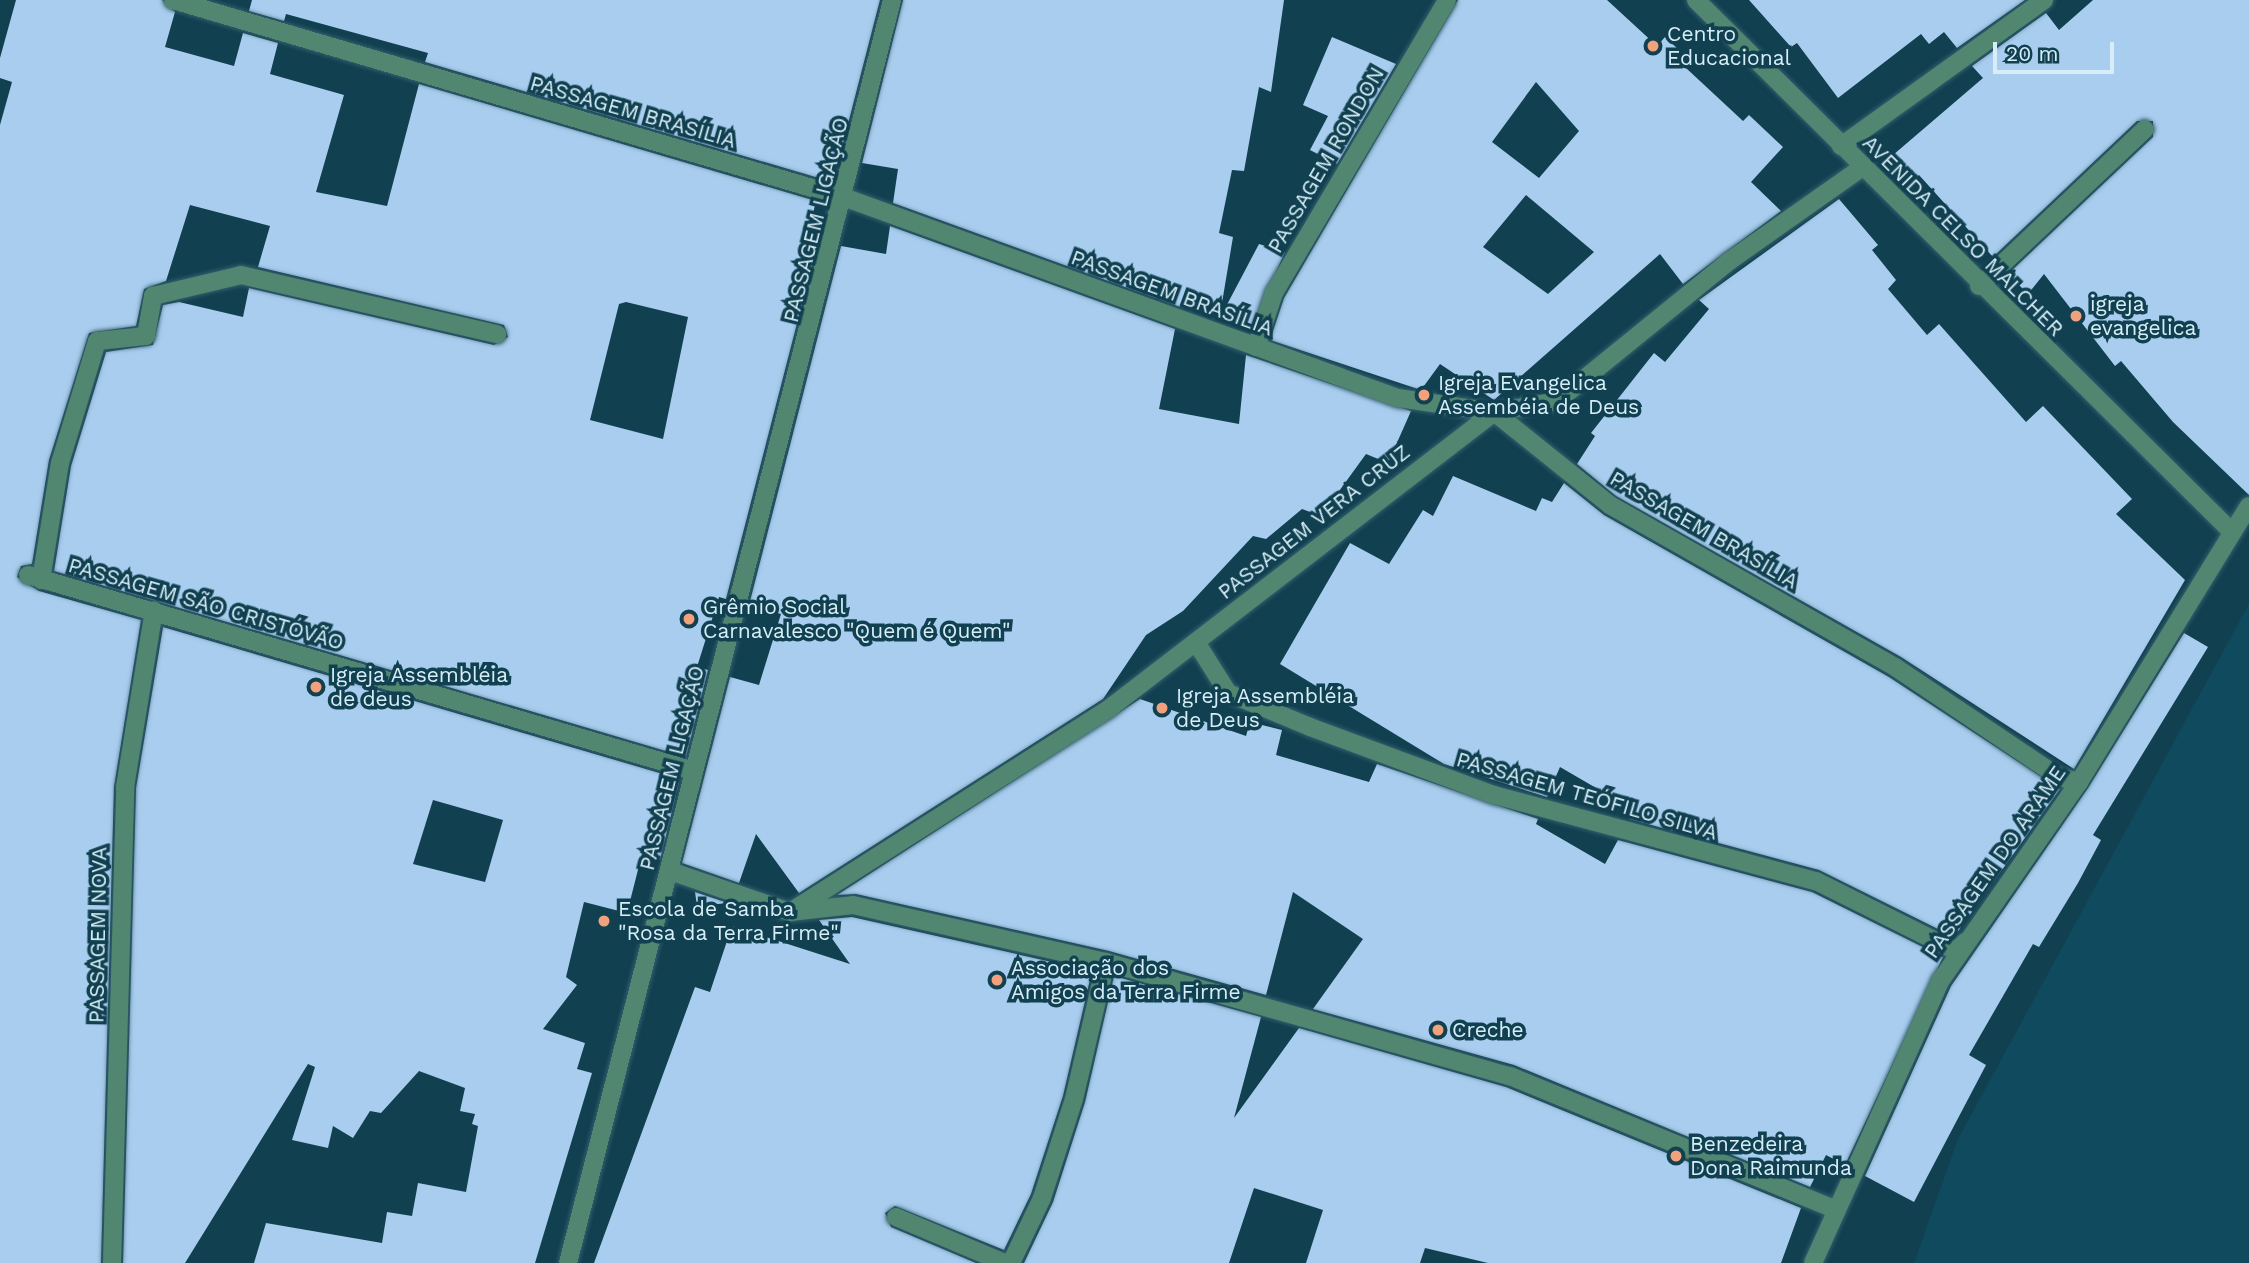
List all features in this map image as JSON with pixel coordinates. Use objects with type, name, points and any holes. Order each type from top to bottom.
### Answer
[{"type":"street","name":"PASSAGEM BRASÍLIA","points":[[173,0],[846,198],[1398,398],[1493,412],[1610,505],[1895,667],[2059,777],[2079,782]]},
{"type":"street","name":"PASSAGEM LIGAÇÃO","points":[[568,1263],[694,771],[846,198],[892,0]]},
{"type":"street","name":"PASSAGEM RONDON","points":[[1256,347],[1274,293],[1447,0]]},
{"type":"street","name":"AVENIDA CELSO MALCHER","points":[[1696,0],[1841,146],[1860,169],[2231,531]]},
{"type":"street","points":[[1841,146],[2044,0]]},
{"type":"street","points":[[1979,286],[2145,129]]},
{"type":"street","name":"PASSAGEM VERA CRUZ","points":[[790,912],[1022,769],[1196,642],[1493,412],[1557,401],[1728,262],[1860,169]]},
{"type":"street","name":"PASSAGEM SÃO CRISTÓVÃO","points":[[497,334],[241,275],[153,296],[146,336],[97,341],[60,463],[35,578],[154,610],[694,771]]},
{"type":"street","name":"PASSAGEM DO ARAME","points":[[1812,1263],[1834,1209],[1941,980],[2079,782],[2231,531],[2249,506]]},
{"type":"street","name":"PASSAGEM NOVA","points":[[112,1263],[125,787],[154,610]]},
{"type":"street","name":"PASSAGEM TEÓFILO SILVA","points":[[1196,642],[1227,693],[1427,772],[1698,853],[1816,881],[1956,951],[1980,927]]},
{"type":"street","points":[[670,870],[790,912],[853,905],[1106,962],[1510,1076],[1834,1209]]},
{"type":"street","points":[[1011,1263],[1042,1198],[1070,1111],[1106,962]]},
{"type":"street","points":[[896,1217],[1005,1263]]},
{"type":"shaded area","points":[[2249,604],[2249,1263],[1914,1263],[1958,1139]]},
{"type":"building","points":[[16,0],[162,0],[175,12],[165,47],[234,66],[243,33],[278,43],[270,74],[344,95],[316,192],[387,206],[419,84],[816,201],[809,230],[818,242],[726,599],[719,597],[697,667],[708,670],[686,757],[54,571],[71,466],[106,352],[153,345],[163,305],[179,302],[243,317],[249,288],[494,345],[508,337],[504,325],[258,267],[270,226],[190,205],[166,281],[144,289],[136,326],[89,333],[49,460],[32,564],[21,566],[17,577],[39,591],[141,620],[114,787],[101,1263],[0,1263],[0,125],[12,82],[0,78],[0,58]],"holes":[[[626,302],[688,317],[663,439],[590,420],[619,304]]]},
{"type":"building","points":[[252,0],[880,0],[839,159],[827,157],[822,179],[425,62],[428,53],[286,14],[284,21],[249,11]]},
{"type":"building","points":[[903,0],[1284,0],[1271,92],[1259,87],[1244,171],[1232,170],[1219,233],[1233,237],[1220,315],[1180,307],[893,203],[898,169],[862,163]]},
{"type":"building","points":[[1458,0],[1607,0],[1657,46],[1665,37],[1692,62],[1686,68],[1743,121],[1749,115],[1783,147],[1751,182],[1781,211],[1683,284],[1660,254],[1494,400],[1440,364],[1421,390],[1270,340],[1284,298]],"holes":[[[1536,82],[1579,131],[1539,178],[1492,142]],[[1526,195],[1594,252],[1548,294],[1483,247]]]},
{"type":"building","points":[[1749,0],[2025,0],[1957,48],[1944,32],[1929,44],[1921,34],[1838,98],[1797,43],[1791,47]]},
{"type":"building","points":[[2093,0],[2249,0],[2249,495],[2173,422],[2121,361],[2115,366],[2044,274],[2028,294],[2008,274],[2153,137],[2153,121],[2137,121],[1993,257],[1919,175],[1909,185],[1886,161],[1983,78],[1972,66],[2046,13],[2059,30]]},
{"type":"building","points":[[1332,37],[1396,64],[1337,164],[1310,150],[1328,116],[1303,105]]},
{"type":"building","points":[[1839,199],[1878,245],[1872,250],[1896,280],[1888,289],[1927,335],[1939,324],[2026,422],[2043,406],[2132,499],[2116,514],[2185,580],[2074,769],[1901,657],[1616,496],[1577,464],[1595,436],[1591,433],[1654,353],[1665,362],[1709,309],[1699,300]]},
{"type":"building","points":[[890,226],[1175,329],[1159,409],[1239,424],[1246,355],[1411,411],[1388,463],[1366,454],[1321,516],[1302,509],[1266,539],[1253,536],[1183,611],[1146,635],[1103,699],[799,893],[756,834],[739,883],[682,863],[730,677],[759,685],[781,614],[749,605],[841,246],[886,254]]},
{"type":"building","points":[[1259,244],[1285,252],[1249,332],[1250,324],[1221,316]]},
{"type":"building","points":[[1453,476],[1536,511],[1542,498],[1552,502],[1564,483],[1604,515],[1889,677],[2060,789],[1954,937],[1819,870],[1629,819],[1634,810],[1560,767],[1547,797],[1444,764],[1280,664],[1350,543],[1389,564],[1423,510],[1433,516]]},
{"type":"building","points":[[163,627],[680,779],[660,860],[642,854],[627,913],[584,902],[566,977],[577,985],[543,1029],[585,1043],[577,1069],[592,1073],[535,1263],[254,1263],[266,1223],[382,1243],[387,1212],[412,1216],[418,1183],[466,1192],[478,1126],[472,1124],[475,1114],[460,1111],[465,1088],[419,1071],[381,1113],[370,1111],[353,1138],[333,1126],[328,1148],[292,1140],[315,1067],[308,1064],[185,1263],[123,1263],[136,788]],"holes":[[[433,800],[503,820],[485,882],[413,864]]]},
{"type":"building","points":[[2184,633],[2208,647],[2093,835],[2101,840],[2078,883],[2039,947],[2033,944],[1969,1055],[1986,1065],[1914,1202],[1865,1176],[1951,986],[2088,788]]},
{"type":"building","points":[[1140,699],[1246,736],[1250,722],[1282,730],[1276,755],[1369,782],[1377,764],[1538,819],[1536,824],[1605,864],[1618,840],[1812,892],[1943,957],[1845,1165],[1826,1155],[1810,1187],[1514,1065],[1313,1009],[1363,939],[1293,892],[1266,995],[1109,951],[856,894],[837,895]]},
{"type":"building","points":[[695,892],[728,903],[697,906]]},
{"type":"building","points":[[852,917],[1092,971],[1063,1096],[1031,1194],[1004,1250],[895,1206],[885,1213],[891,1227],[976,1263],[594,1263],[695,987],[710,992],[732,926],[850,964],[819,920]]},
{"type":"building","points":[[1114,976],[1261,1017],[1234,1118],[1299,1028],[1506,1087],[1801,1208],[1781,1263],[1488,1263],[1425,1248],[1420,1263],[1306,1263],[1323,1210],[1254,1188],[1229,1263],[1024,1263],[1053,1202],[1085,1102]]},
{"type":"place","name":"Centro Educacional","points":[[1653,46]]},
{"type":"place","name":"igreja evangelica","points":[[2076,316]]},
{"type":"place","name":"Igreja Evangelica Assembéia de Deus","points":[[1424,395]]},
{"type":"place","name":"Grêmio Social Carnavalesco \"Quem é Quem\"","points":[[689,619]]},
{"type":"place","name":"Igreja Assembléia de deus","points":[[316,687]]},
{"type":"place","name":"Igreja Assembléia de Deus","points":[[1162,708]]},
{"type":"place","name":"Escola de Samba \"Rosa da Terra Firme\"","points":[[604,921]]},
{"type":"place","name":"Associação dos Amigos da Terra Firme","points":[[997,980]]},
{"type":"place","name":"Creche","points":[[1438,1030]]},
{"type":"place","name":"Benzedeira Dona Raimunda","points":[[1676,1156]]}]
